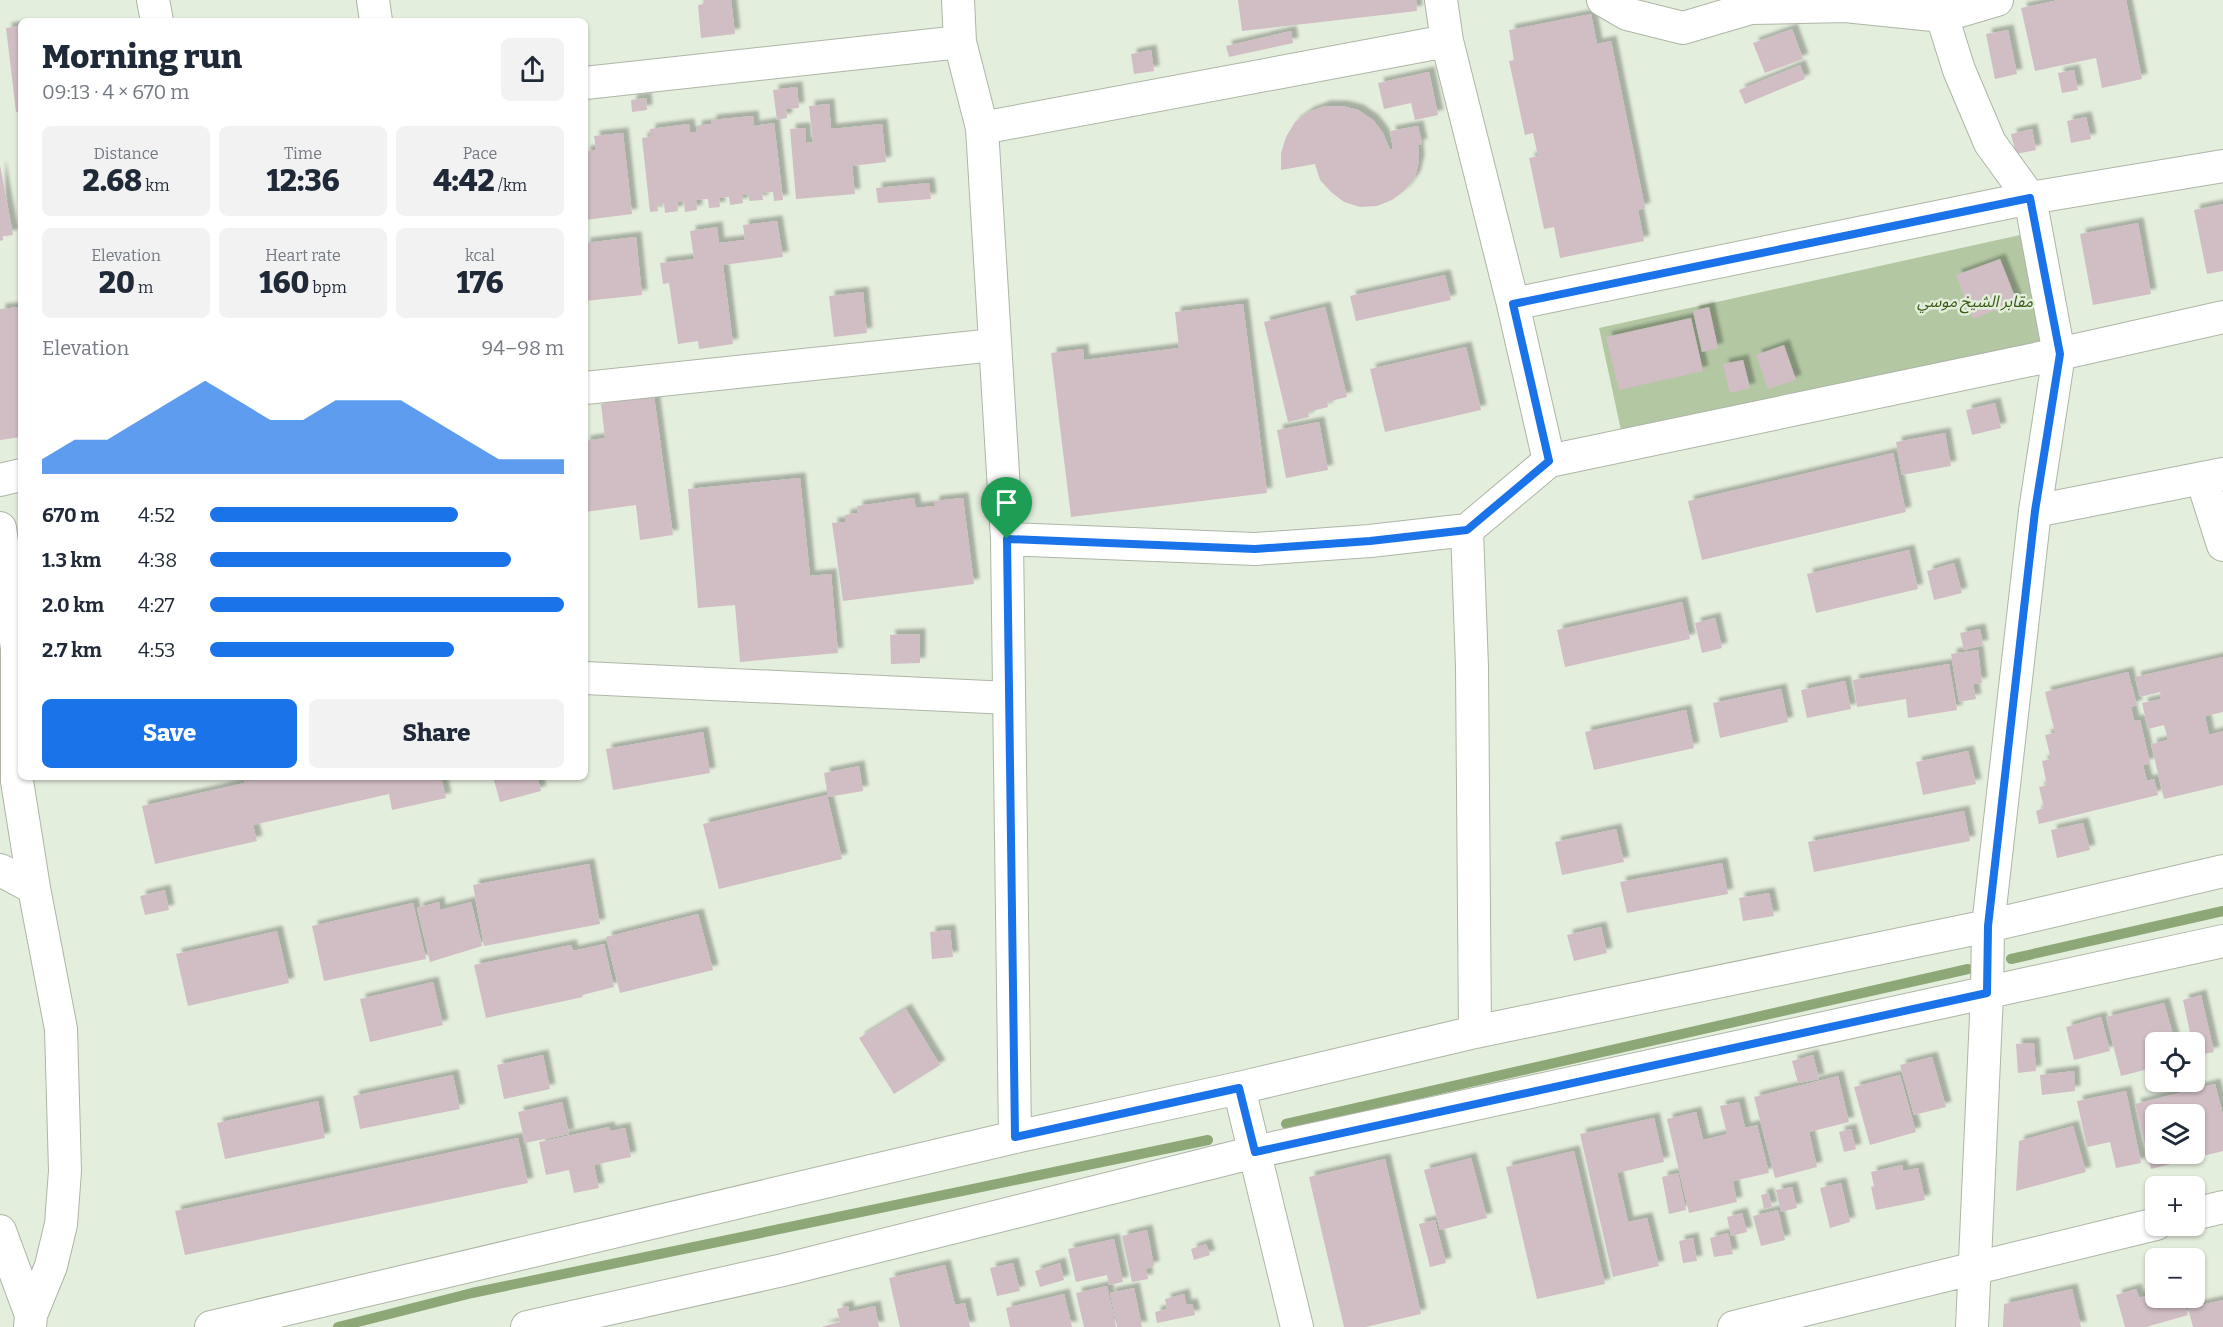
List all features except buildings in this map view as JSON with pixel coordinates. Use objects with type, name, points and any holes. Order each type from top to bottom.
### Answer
[{"type":"street","points":[[153,0],[156,18]]},
{"type":"street","points":[[373,0],[376,18]]},
{"type":"street","points":[[958,0],[960,42],[982,128],[1007,539],[1015,1137]]},
{"type":"street","points":[[1441,0],[1447,41],[1513,304],[1549,461]]},
{"type":"street","points":[[1604,0],[1627,14],[1683,28],[1751,8],[1845,6],[1940,8],[1996,0]]},
{"type":"street","points":[[1940,8],[1959,70],[1990,143],[2030,198],[2060,354],[2035,511],[1988,926],[1972,1327]]},
{"type":"street","points":[[982,128],[1447,41]]},
{"type":"street","points":[[588,83],[960,42]]},
{"type":"street","points":[[1513,304],[2030,198],[2223,166]]},
{"type":"street","points":[[1007,539],[1255,549],[1370,541],[1467,530],[1549,461],[2060,354],[2223,317]]},
{"type":"street","points":[[588,388],[994,345]]},
{"type":"street","points":[[0,480],[18,476]]},
{"type":"street","points":[[2035,511],[2212,477],[2223,546]]},
{"type":"street","points":[[0,527],[18,536]]},
{"type":"street","points":[[0,527],[17,648],[17,781],[34,888],[62,1029],[65,1171],[62,1224],[54,1256],[31,1321]]},
{"type":"street","points":[[1467,530],[1472,667],[1475,1032]]},
{"type":"street","points":[[588,678],[1009,698]]},
{"type":"street","points":[[0,870],[34,888]]},
{"type":"street","points":[[211,1327],[1015,1137],[1239,1088],[1475,1032],[1988,926],[2223,872]]},
{"type":"street","points":[[527,1327],[783,1270],[1255,1152],[2223,941]]},
{"type":"street","points":[[1239,1088],[1297,1327]]},
{"type":"street","points":[[2205,1211],[2223,1207]]},
{"type":"street","points":[[1734,1327],[2145,1227]]},
{"type":"street","points":[[0,1231],[31,1321]]},
{"type":"green space","name":"مقابر الشيخ موسي","points":[[2020,235],[2044,342],[1622,435],[1599,328]]},
{"type":"waterway","points":[[2011,959],[2223,911]]},
{"type":"waterway","points":[[1286,1124],[1968,969]]},
{"type":"waterway","points":[[338,1327],[472,1293],[1208,1140]]},
{"type":"route","points":[[2030,198],[2060,354],[2035,511],[1988,926],[1987,993],[1255,1152],[1239,1088],[1015,1137],[1007,539],[1255,549],[1370,541],[1467,530],[1549,461],[1513,304],[2030,198]]}]
